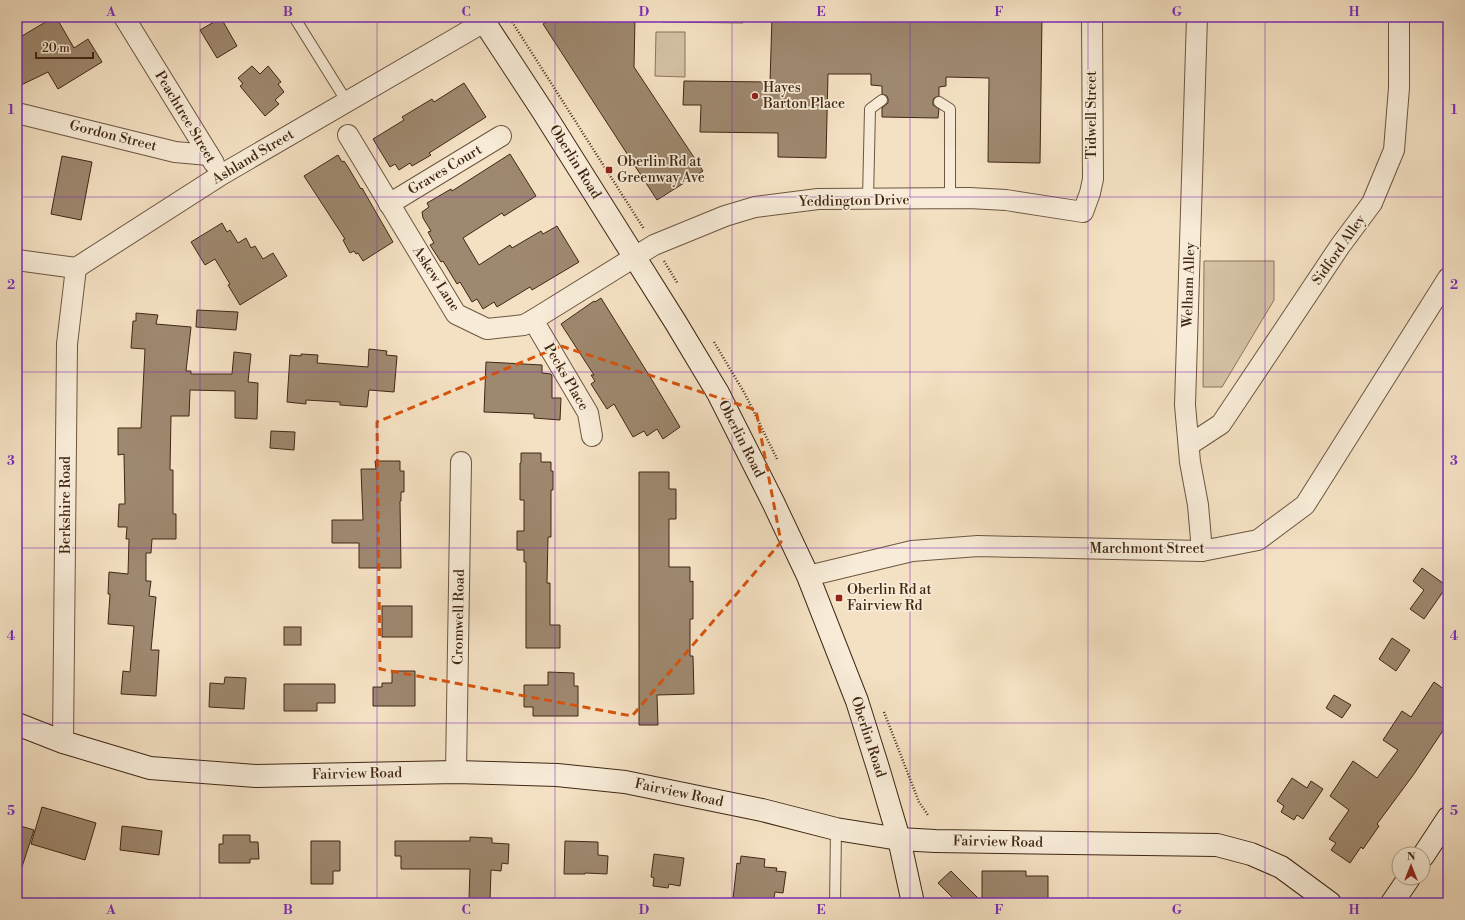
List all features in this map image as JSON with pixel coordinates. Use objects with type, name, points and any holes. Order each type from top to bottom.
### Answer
[{"type":"street","name":"Peachtree Street","points":[[124,17],[221,176]]},
{"type":"street","name":"Tidwell Street","points":[[1084,212],[1093,179],[1092,17]]},
{"type":"street","name":"Welham Alley","points":[[1196,17],[1185,404],[1189,445],[1198,505],[1202,551]]},
{"type":"street","name":"Sidford Alley","points":[[1189,445],[1221,424],[1340,246],[1372,204],[1394,150],[1399,88],[1399,17]]},
{"type":"street","name":"Ashland Street","points":[[76,268],[221,176],[348,102],[483,19]]},
{"type":"street","name":"Oberlin Road","points":[[483,19],[635,256],[718,393],[773,502],[808,576],[857,701],[880,771],[899,839],[913,903]]},
{"type":"street","name":"Gordon Street","points":[[17,113],[175,152],[209,155]]},
{"type":"street","name":"Askew Lane","points":[[348,135],[456,314],[487,329],[524,325],[635,256]]},
{"type":"street","name":"Graves Court","points":[[389,204],[501,136]]},
{"type":"street","name":"Yeddington Drive","points":[[635,256],[654,245],[725,216],[755,207],[818,199],[1006,200],[1084,212]]},
{"type":"street","points":[[17,260],[76,268]]},
{"type":"street","name":"Berkshire Road","points":[[63,742],[67,344],[76,268]]},
{"type":"street","name":"Marchmont Street","points":[[808,576],[912,551],[978,546],[1202,551],[1258,540],[1305,505],[1448,278]]},
{"type":"street","name":"Pecks Place","points":[[533,320],[588,413],[592,436]]},
{"type":"street","name":"Cromwell Road","points":[[456,772],[461,462]]},
{"type":"street","name":"Fairview Road","points":[[17,724],[63,742],[150,768],[256,776],[456,772],[557,775],[625,782],[762,810],[836,829],[899,839],[935,841],[1217,846],[1251,854],[1281,866],[1330,903]]},
{"type":"street","points":[[1430,846],[1448,818]]},
{"type":"street","points":[[1392,903],[1404,886]]},
{"type":"lane","points":[[294,17],[348,102]]},
{"type":"lane","points":[[868,199],[870,109],[882,100]]},
{"type":"lane","points":[[939,102],[950,109],[950,199]]},
{"type":"lane","points":[[835,903],[836,829]]},
{"type":"path","points":[[509,17],[643,227]]},
{"type":"path","points":[[902,757],[919,802],[928,815]]},
{"type":"highlighted area","points":[[561,346],[756,410],[781,542],[632,716],[380,669],[377,422]]},
{"type":"shaded area","points":[[662,17],[743,17],[743,23],[662,22]]},
{"type":"shaded area","points":[[656,32],[685,32],[685,77],[655,76]]},
{"type":"shaded area","points":[[1204,261],[1274,261],[1274,300],[1222,387],[1203,387]]},
{"type":"building","points":[[56,17],[74,48],[88,39],[102,62],[58,89],[48,72],[17,87],[17,39]]},
{"type":"building","points":[[554,17],[635,17],[634,67],[703,171],[657,200],[543,24]]},
{"type":"building","name":"Hayes Barton Place","points":[[772,17],[1042,17],[1040,163],[988,162],[989,78],[946,77],[946,86],[939,87],[939,96],[934,98],[933,101],[933,105],[939,109],[938,118],[882,117],[882,108],[888,103],[888,99],[887,96],[882,94],[882,86],[871,85],[871,74],[828,74],[826,158],[778,157],[778,133],[700,132],[701,105],[683,105],[684,81],[770,82]]},
{"type":"building","points":[[221,18],[237,46],[217,58],[200,30]]},
{"type":"building","points":[[252,66],[260,74],[268,66],[281,82],[278,84],[284,92],[275,100],[279,104],[265,116],[240,86],[243,84],[238,78]]},
{"type":"building","points":[[464,83],[486,117],[429,153],[431,155],[412,166],[410,163],[399,170],[395,164],[390,167],[373,139],[404,120],[402,117],[432,99],[434,102]]},
{"type":"building","points":[[510,154],[536,196],[504,216],[502,213],[463,238],[479,265],[510,245],[512,248],[541,231],[543,234],[557,226],[579,262],[532,290],[530,287],[497,307],[494,302],[483,309],[477,299],[472,302],[460,282],[457,284],[443,261],[441,262],[430,245],[434,243],[428,232],[431,231],[423,218],[422,212],[429,207],[427,203],[451,189],[452,191]]},
{"type":"building","points":[[338,155],[342,162],[344,161],[361,189],[362,188],[393,242],[363,261],[358,253],[356,254],[354,251],[350,253],[343,240],[345,239],[304,176]]},
{"type":"building","points":[[62,156],[92,162],[81,220],[51,214]]},
{"type":"building","points":[[222,223],[227,232],[230,230],[238,243],[246,238],[251,248],[255,246],[263,259],[273,253],[287,276],[240,305],[228,285],[230,284],[215,259],[205,265],[191,242]]},
{"type":"building","points":[[601,298],[680,427],[663,439],[657,429],[647,436],[644,431],[633,437],[614,404],[607,409],[591,384],[595,381],[591,375],[594,375],[561,324],[594,301],[595,302]]},
{"type":"building","points":[[197,310],[238,312],[236,330],[196,327]]},
{"type":"building","points":[[136,313],[158,315],[156,324],[191,327],[186,371],[191,371],[191,374],[232,374],[234,352],[251,354],[248,382],[258,383],[257,419],[235,418],[235,391],[190,390],[189,416],[171,416],[170,470],[173,470],[173,514],[176,514],[176,539],[152,539],[151,553],[146,553],[146,581],[151,581],[149,596],[156,597],[151,650],[159,650],[156,696],[121,694],[123,671],[130,672],[134,626],[108,624],[110,594],[108,594],[109,572],[128,574],[129,539],[126,539],[127,527],[118,527],[119,504],[125,504],[124,454],[118,455],[118,428],[141,428],[145,349],[131,348],[133,321],[136,321]]},
{"type":"building","points":[[369,349],[387,351],[386,355],[397,356],[394,392],[369,390],[367,407],[340,405],[340,402],[306,400],[306,404],[287,402],[290,355],[318,355],[317,363],[368,367]]},
{"type":"building","points":[[486,362],[542,365],[542,373],[551,374],[552,376],[552,398],[561,398],[560,420],[534,418],[534,414],[484,412]]},
{"type":"building","points":[[271,431],[295,432],[294,450],[270,448]]},
{"type":"building","points":[[521,453],[541,453],[541,462],[551,462],[551,471],[553,471],[553,490],[551,490],[551,537],[548,537],[547,583],[550,583],[550,625],[560,625],[560,648],[526,648],[526,562],[524,562],[524,550],[517,550],[517,531],[524,531],[524,500],[520,500]]},
{"type":"building","points":[[375,461],[400,461],[400,471],[404,471],[404,492],[401,492],[400,501],[401,568],[359,568],[359,543],[332,543],[332,520],[363,520],[361,469],[376,469]]},
{"type":"building","points":[[639,472],[669,472],[669,489],[676,489],[676,519],[669,519],[669,567],[690,567],[690,582],[693,581],[693,619],[690,619],[690,656],[693,656],[694,694],[657,695],[658,725],[639,725]]},
{"type":"building","points":[[1422,568],[1447,586],[1424,619],[1410,609],[1424,590],[1413,581]]},
{"type":"building","points":[[382,606],[412,606],[412,637],[382,637]]},
{"type":"building","points":[[284,627],[301,627],[301,645],[284,645]]},
{"type":"building","points":[[1392,638],[1410,650],[1396,671],[1379,659]]},
{"type":"building","points":[[392,671],[415,671],[415,706],[373,706],[373,687],[382,687],[382,683],[392,683]]},
{"type":"building","points":[[548,672],[574,673],[574,686],[578,686],[578,716],[533,716],[533,707],[524,707],[524,685],[548,685]]},
{"type":"building","points":[[225,677],[246,678],[244,709],[209,707],[210,683],[224,684]]},
{"type":"building","points":[[1434,682],[1448,692],[1448,723],[1414,774],[1377,824],[1379,826],[1363,849],[1361,847],[1350,863],[1331,850],[1336,843],[1329,839],[1349,810],[1330,796],[1353,761],[1377,778],[1398,750],[1383,740],[1402,711],[1411,717]]},
{"type":"building","points":[[284,684],[335,684],[335,703],[317,703],[317,711],[284,711]]},
{"type":"building","points":[[1334,695],[1351,705],[1342,718],[1326,708]]},
{"type":"building","points":[[1292,778],[1307,788],[1311,781],[1323,789],[1303,819],[1297,815],[1294,820],[1281,812],[1284,806],[1277,801]]},
{"type":"building","points":[[42,807],[96,823],[85,860],[31,844]]},
{"type":"building","points":[[17,825],[34,830],[20,873],[17,873]]},
{"type":"building","points":[[122,826],[162,831],[159,855],[120,850]]},
{"type":"building","points":[[223,835],[250,835],[250,842],[258,842],[259,859],[250,859],[250,863],[219,863],[219,844],[223,844]]},
{"type":"building","points":[[470,837],[492,838],[492,843],[509,844],[508,864],[502,863],[501,871],[491,870],[490,900],[469,899],[470,869],[401,869],[401,856],[395,856],[395,841],[470,841]]},
{"type":"building","points":[[311,841],[340,841],[340,871],[333,871],[333,884],[311,884]]},
{"type":"building","points":[[565,841],[598,842],[598,855],[608,856],[607,874],[564,874]]},
{"type":"building","points":[[654,854],[684,858],[680,886],[669,884],[668,888],[653,886],[654,878],[651,877]]},
{"type":"building","points":[[741,856],[765,859],[764,867],[777,868],[776,871],[786,872],[783,893],[775,892],[773,903],[738,903],[739,899],[733,899],[737,863],[740,864]]},
{"type":"building","points":[[951,871],[982,902],[982,871],[1026,871],[1026,876],[1048,876],[1048,903],[958,903],[938,883]]},
{"type":"place","name":"Hayes Barton Place","points":[[755,96]]},
{"type":"place","name":"Oberlin Rd at Greenway Ave","points":[[609,170]]},
{"type":"place","name":"Oberlin Rd at Fairview Rd","points":[[839,598]]}]
